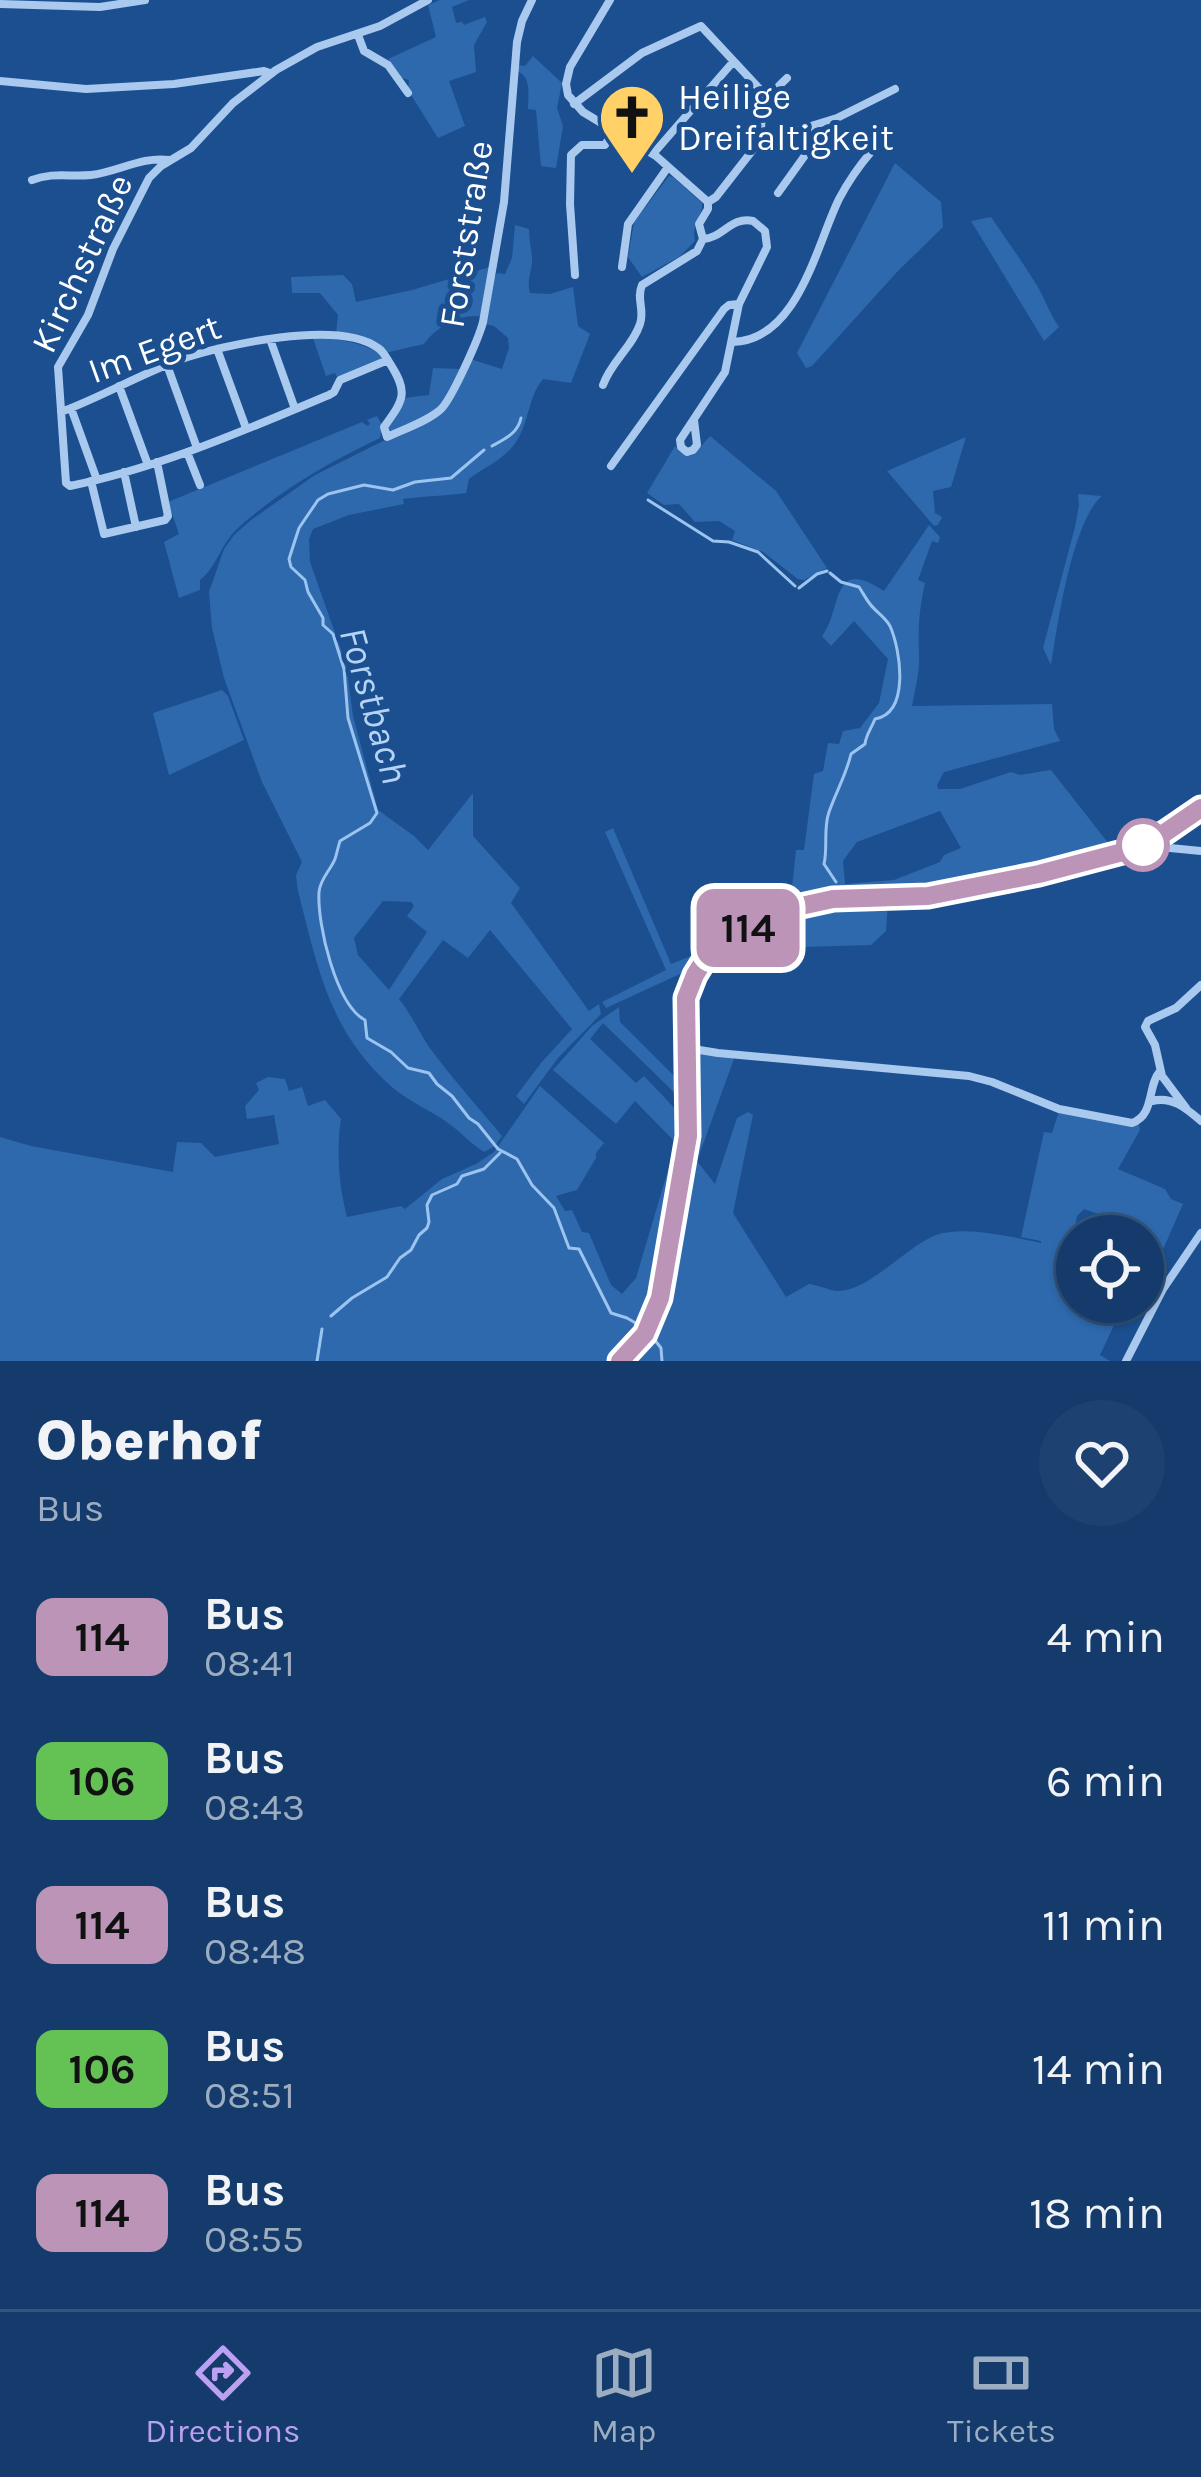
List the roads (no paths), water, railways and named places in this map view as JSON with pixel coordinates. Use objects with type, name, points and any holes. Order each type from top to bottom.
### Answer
[{"type":"main road","points":[[620,1361],[645,1334],[660,1298],[688,1136],[686,998],[698,970],[725,943],[766,919],[819,901],[916,897],[988,886],[1114,856],[1160,836],[1201,808]]},
{"type":"street","points":[[0,4],[108,7],[145,0]]},
{"type":"street","name":"Kirchstraße","points":[[94,481],[70,486],[65,482],[60,361],[88,315],[146,183],[271,73],[317,47],[358,35],[428,0]]},
{"type":"street","name":"Forststraße","points":[[388,360],[403,397],[384,427],[387,437],[446,406],[478,338],[504,207],[517,42],[532,0]]},
{"type":"street","points":[[610,0],[568,72],[566,92],[574,104],[653,154],[708,202]]},
{"type":"street","points":[[574,104],[642,53],[703,26],[768,98]]},
{"type":"street","points":[[358,35],[364,51],[388,64],[408,93]]},
{"type":"street","points":[[653,154],[733,62]]},
{"type":"street","points":[[0,81],[86,89],[271,73]]},
{"type":"street","points":[[762,141],[760,121],[768,98],[787,78]]},
{"type":"street","points":[[603,385],[640,324],[638,291],[646,281],[697,251],[708,202],[751,150],[762,141],[842,116],[896,89]]},
{"type":"street","points":[[778,193],[812,147],[810,127]]},
{"type":"street","points":[[575,274],[571,155],[581,145],[605,145],[614,130]]},
{"type":"street","points":[[733,342],[759,337],[787,309],[810,272],[841,195],[871,152]]},
{"type":"street","points":[[32,180],[171,160]]},
{"type":"street","points":[[622,267],[627,227],[669,167]]},
{"type":"street","points":[[694,420],[720,382],[739,304],[765,251],[766,233],[758,223],[744,219],[703,239]]},
{"type":"street","points":[[611,466],[722,312],[739,304]]},
{"type":"street","name":"Im Egert","points":[[60,412],[167,365],[270,339],[345,338],[376,346],[388,360]]},
{"type":"street","points":[[270,339],[295,409]]},
{"type":"street","points":[[218,349],[246,428]]},
{"type":"street","points":[[94,481],[187,452],[295,409],[333,393],[340,380],[388,360]]},
{"type":"street","points":[[167,365],[197,448]]},
{"type":"street","points":[[70,408],[94,481],[104,534],[168,517],[119,386]]},
{"type":"street","points":[[187,452],[200,485]]},
{"type":"street","points":[[124,472],[136,526]]},
{"type":"street","points":[[1160,836],[1170,848],[1201,851]]},
{"type":"street","points":[[1186,1108],[1160,1071],[1146,1023],[1170,1012],[1201,986]]},
{"type":"street","points":[[687,1048],[969,1076],[1059,1109],[1138,1122],[1160,1071]]},
{"type":"street","points":[[1150,1102],[1167,1100],[1201,1120]]},
{"type":"street","points":[[1126,1361],[1168,1280],[1201,1233]]},
{"type":"waterway","name":"Forstbach","points":[[492,446],[514,432],[521,418]]},
{"type":"waterway","name":"Forstbach","points":[[484,450],[451,478],[393,490],[364,485],[328,494],[318,500],[299,528],[291,567],[305,580],[323,625],[333,634],[344,669],[348,718],[377,813],[370,823],[340,841],[320,887],[321,923],[337,981],[365,1020],[367,1038],[408,1068],[429,1073],[498,1149],[517,1159],[532,1185],[554,1208],[569,1248],[579,1249],[611,1313],[639,1325]]},
{"type":"waterway","points":[[648,500],[713,541],[758,552],[795,586]]},
{"type":"waterway","points":[[799,588],[827,571]]},
{"type":"waterway","points":[[830,573],[859,587],[888,623],[900,680],[894,705],[875,719],[865,744],[851,754],[829,812],[824,864],[836,882]]},
{"type":"waterway","points":[[331,1316],[387,1277],[411,1250],[427,1228],[432,1195],[484,1169],[500,1153]]},
{"type":"waterway","points":[[317,1361],[322,1329]]},
{"type":"waterway","name":"Forstbach","points":[[654,1339],[662,1361]]},
{"type":"place","name":"Heilige Dreifaltigkeit","points":[[632,176]]}]
